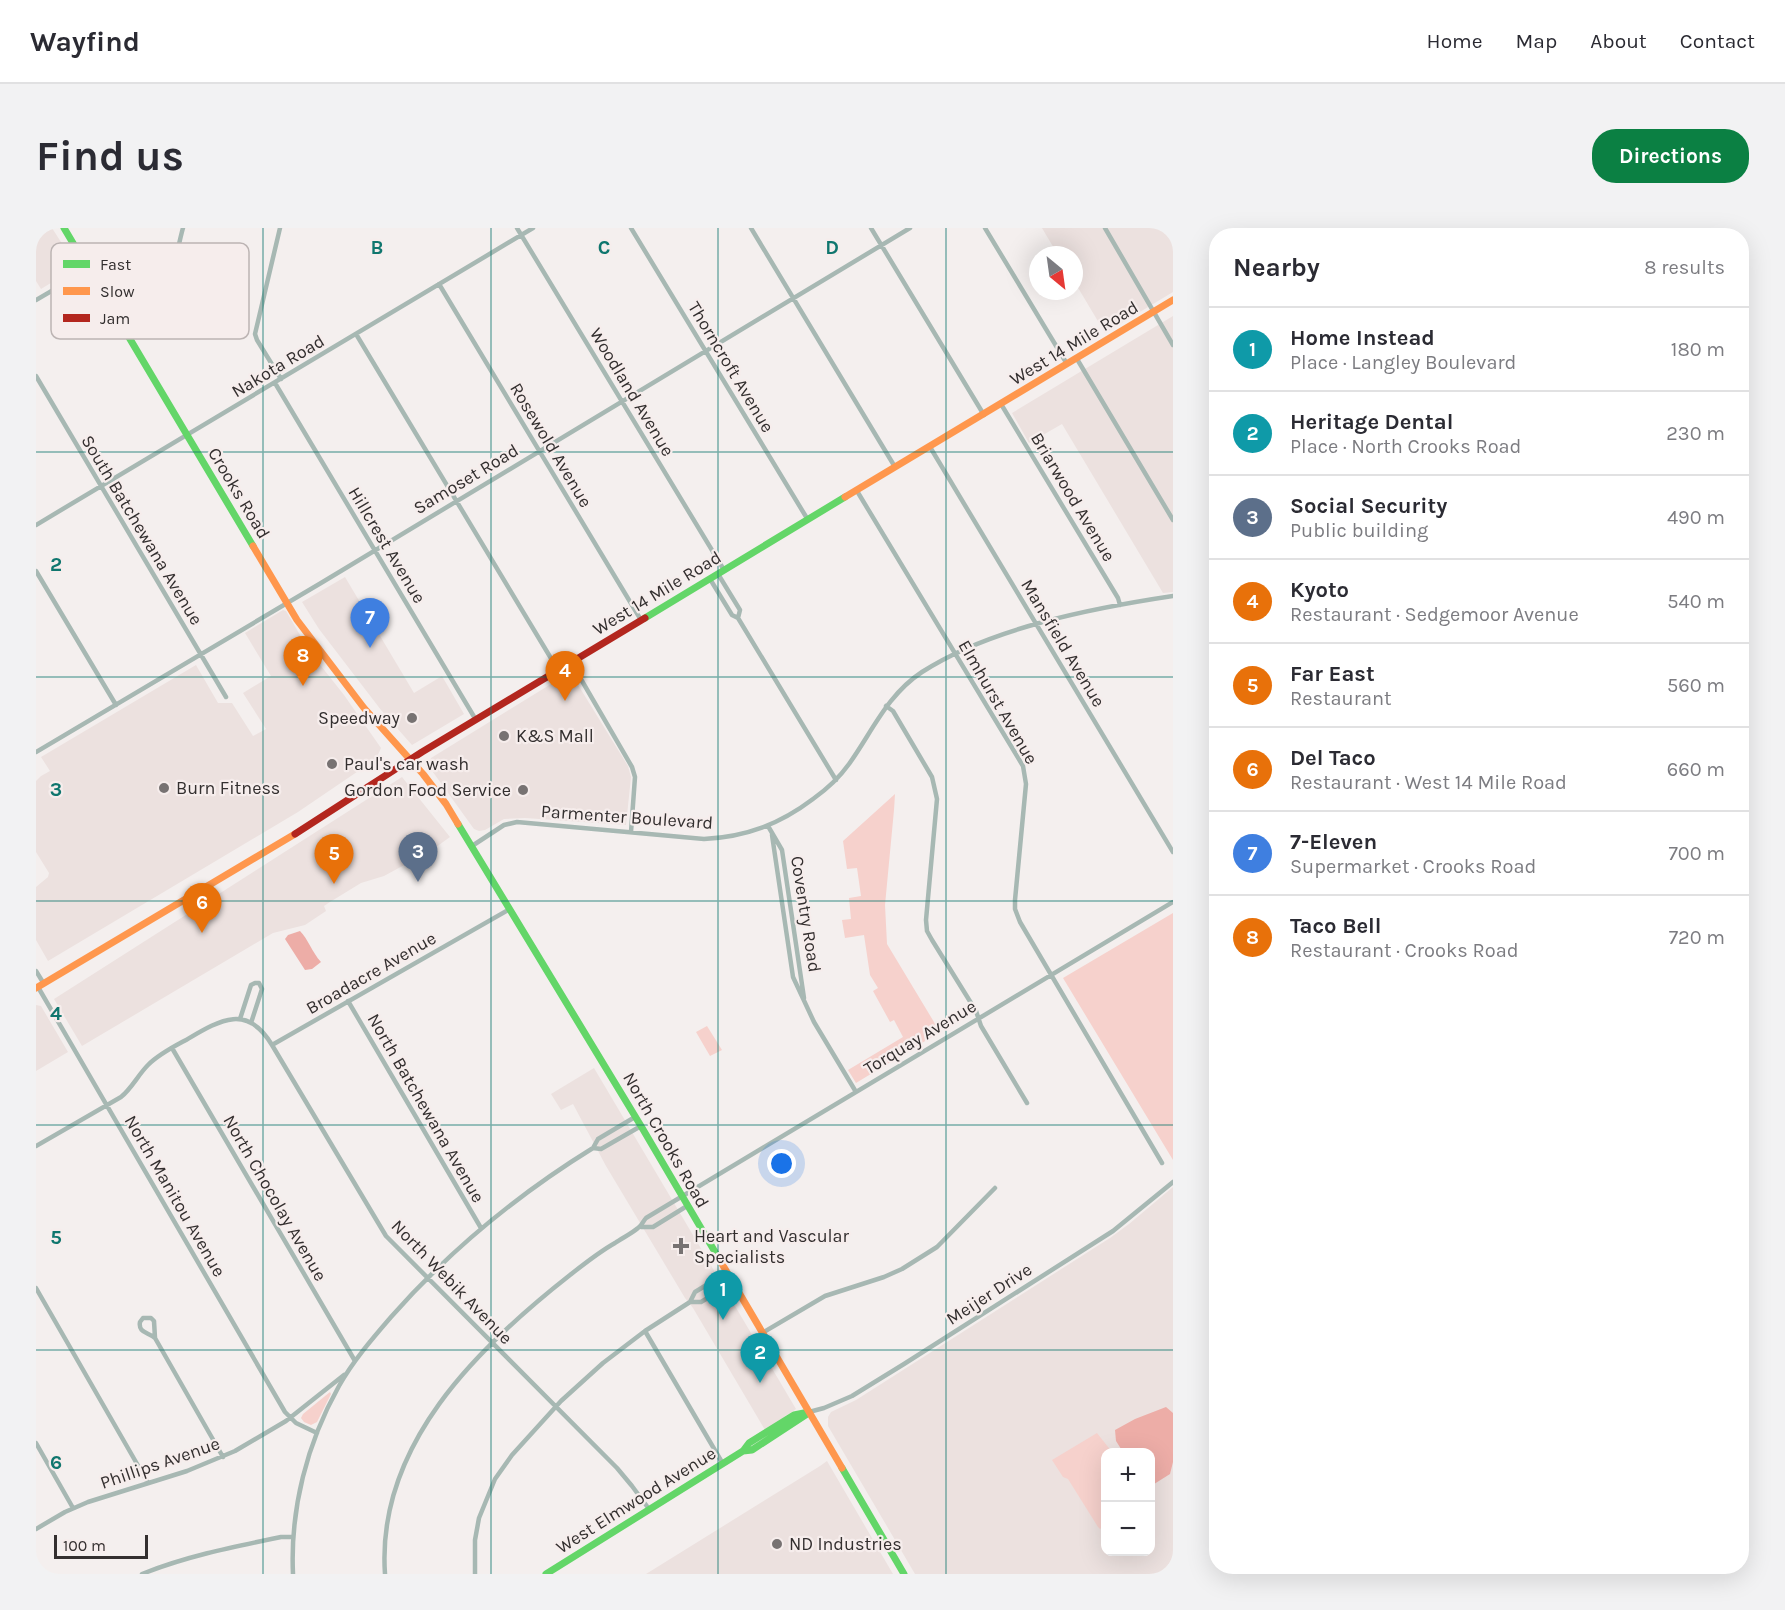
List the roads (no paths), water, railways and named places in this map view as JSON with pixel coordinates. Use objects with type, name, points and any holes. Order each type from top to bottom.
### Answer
[{"type":"main road","name":"Crooks Road","points":[[64,228],[73,243]]},
{"type":"main road","name":"West 14 Mile Road","points":[[39,986],[305,828],[410,760],[571,662],[1173,300]]},
{"type":"main road","name":"Crooks Road","points":[[131,339],[287,603],[321,653],[364,708],[410,760]]},
{"type":"main road","name":"North Crooks Road","points":[[410,760],[440,795],[472,846],[641,1126],[904,1574]]},
{"type":"main road","name":"West Elmwood Avenue","points":[[546,1574],[558,1571],[649,1509],[742,1451],[752,1450],[809,1412]]},
{"type":"street","points":[[179,243],[183,228]]},
{"type":"street","points":[[280,228],[255,334],[281,379]]},
{"type":"street","name":"Woodland Avenue","points":[[517,228],[622,401],[721,572],[740,610],[738,618]]},
{"type":"street","name":"Nakota Road","points":[[36,525],[533,228]]},
{"type":"street","name":"Thorncroft Avenue","points":[[632,228],[808,520]]},
{"type":"street","points":[[751,228],[895,468]]},
{"type":"street","points":[[871,228],[984,415]]},
{"type":"street","name":"Samoset Road","points":[[36,752],[910,228]]},
{"type":"street","points":[[985,228],[1067,364]]},
{"type":"street","points":[[1105,228],[1173,345]]},
{"type":"street","name":"Rosewold Avenue","points":[[439,284],[641,620]]},
{"type":"street","points":[[36,300],[51,291]]},
{"type":"street","points":[[356,334],[558,670]]},
{"type":"street","points":[[1077,358],[1173,520]]},
{"type":"street","name":"South Batchewana Avenue","points":[[36,376],[226,697]]},
{"type":"street","name":"Hillcrest Avenue","points":[[274,383],[476,720]]},
{"type":"street","name":"Briarwood Avenue","points":[[1001,405],[1118,598],[1120,605]]},
{"type":"street","name":"Mansfield Avenue","points":[[930,447],[1173,852]]},
{"type":"street","name":"Elmhurst Avenue","points":[[857,491],[1020,760],[1025,772],[1026,783],[1015,909],[1020,922],[1162,1163]]},
{"type":"street","points":[[36,571],[116,705]]},
{"type":"street","name":"Woodland Avenue","points":[[710,579],[732,615],[738,618],[836,780]]},
{"type":"street","name":"Parmenter Boulevard","points":[[472,846],[504,825],[517,822],[690,838],[743,834],[768,826],[796,811],[836,780],[886,706],[913,679],[956,653],[998,636],[1036,625],[1120,605],[1173,596]]},
{"type":"street","points":[[571,662],[632,767],[635,777],[631,832]]},
{"type":"street","points":[[886,706],[893,711],[935,785],[937,799],[926,920],[927,931],[976,1011],[1027,1103]]},
{"type":"street","name":"Coventry Road","points":[[768,826],[772,835],[793,977],[814,1023],[856,1092]]},
{"type":"street","name":"Coventry Road","points":[[772,835],[781,845],[784,858],[804,1001]]},
{"type":"street","name":"Torquay Avenue","points":[[640,1227],[646,1218],[682,1196],[1173,902]]},
{"type":"street","name":"Broadacre Avenue","points":[[272,1045],[510,909]]},
{"type":"street","name":"North Manitou Avenue","points":[[36,971],[39,986],[290,1419]]},
{"type":"street","points":[[240,1019],[251,985],[259,983],[262,989],[251,1023]]},
{"type":"street","name":"North Batchewana Avenue","points":[[348,1001],[481,1228]]},
{"type":"street","points":[[36,1146],[126,1092],[146,1066],[157,1057],[215,1023],[227,1019],[240,1019],[251,1023],[261,1029],[272,1045]]},
{"type":"street","name":"North Webik Avenue","points":[[272,1045],[380,1228],[397,1248],[622,1474],[649,1509]]},
{"type":"street","name":"North Chocolay Avenue","points":[[172,1048],[356,1361]]},
{"type":"street","points":[[293,1574],[293,1537],[299,1491],[317,1433],[346,1373],[427,1278],[481,1228],[544,1179],[593,1148],[598,1139],[635,1117]]},
{"type":"street","points":[[593,1148],[601,1149],[641,1126]]},
{"type":"street","name":"Meijer Drive","points":[[809,1412],[852,1396],[904,1364],[1113,1231],[1173,1182]]},
{"type":"street","points":[[762,1333],[825,1296],[884,1277],[937,1247],[995,1188]]},
{"type":"street","points":[[385,1574],[388,1518],[394,1491],[404,1464],[421,1430],[463,1376],[526,1311],[565,1279],[640,1227],[652,1227],[687,1206]]},
{"type":"street","points":[[475,1574],[476,1531],[489,1491],[512,1455],[555,1407],[603,1363],[645,1331],[690,1302],[695,1292],[726,1273]]},
{"type":"street","points":[[690,1302],[701,1302],[732,1283]]},
{"type":"street","points":[[36,1288],[148,1483]]},
{"type":"street","points":[[155,1338],[140,1328],[143,1318],[151,1317],[154,1321],[155,1338],[223,1457]]},
{"type":"street","points":[[645,1331],[723,1464]]},
{"type":"street","name":"Phillips Avenue","points":[[36,1529],[73,1508],[98,1498],[187,1471],[223,1457],[290,1419],[346,1373]]},
{"type":"street","points":[[290,1419],[317,1433]]},
{"type":"street","points":[[36,1443],[73,1508]]},
{"type":"street","points":[[142,1574],[207,1552],[293,1537]]},
{"type":"place","name":"7-Eleven","points":[[370,648]]},
{"type":"place","name":"Taco Bell","points":[[303,686]]},
{"type":"place","name":"Kyoto","points":[[565,701]]},
{"type":"place","name":"Speedway","points":[[412,718]]},
{"type":"place","name":"K&S Mall","points":[[504,736]]},
{"type":"place","name":"Paul's car wash","points":[[332,764]]},
{"type":"place","name":"Burn Fitness","points":[[164,788]]},
{"type":"place","name":"Gordon Food Service","points":[[523,790]]},
{"type":"place","name":"Social Security","points":[[418,882]]},
{"type":"place","name":"Far East","points":[[334,884]]},
{"type":"place","name":"Del Taco","points":[[202,933]]},
{"type":"place","name":"Heart and Vascular Specialists","points":[[681,1246]]},
{"type":"place","name":"Home Instead","points":[[723,1320]]},
{"type":"place","name":"Heritage Dental","points":[[760,1383]]},
{"type":"place","name":"ND Industries","points":[[777,1544]]}]
